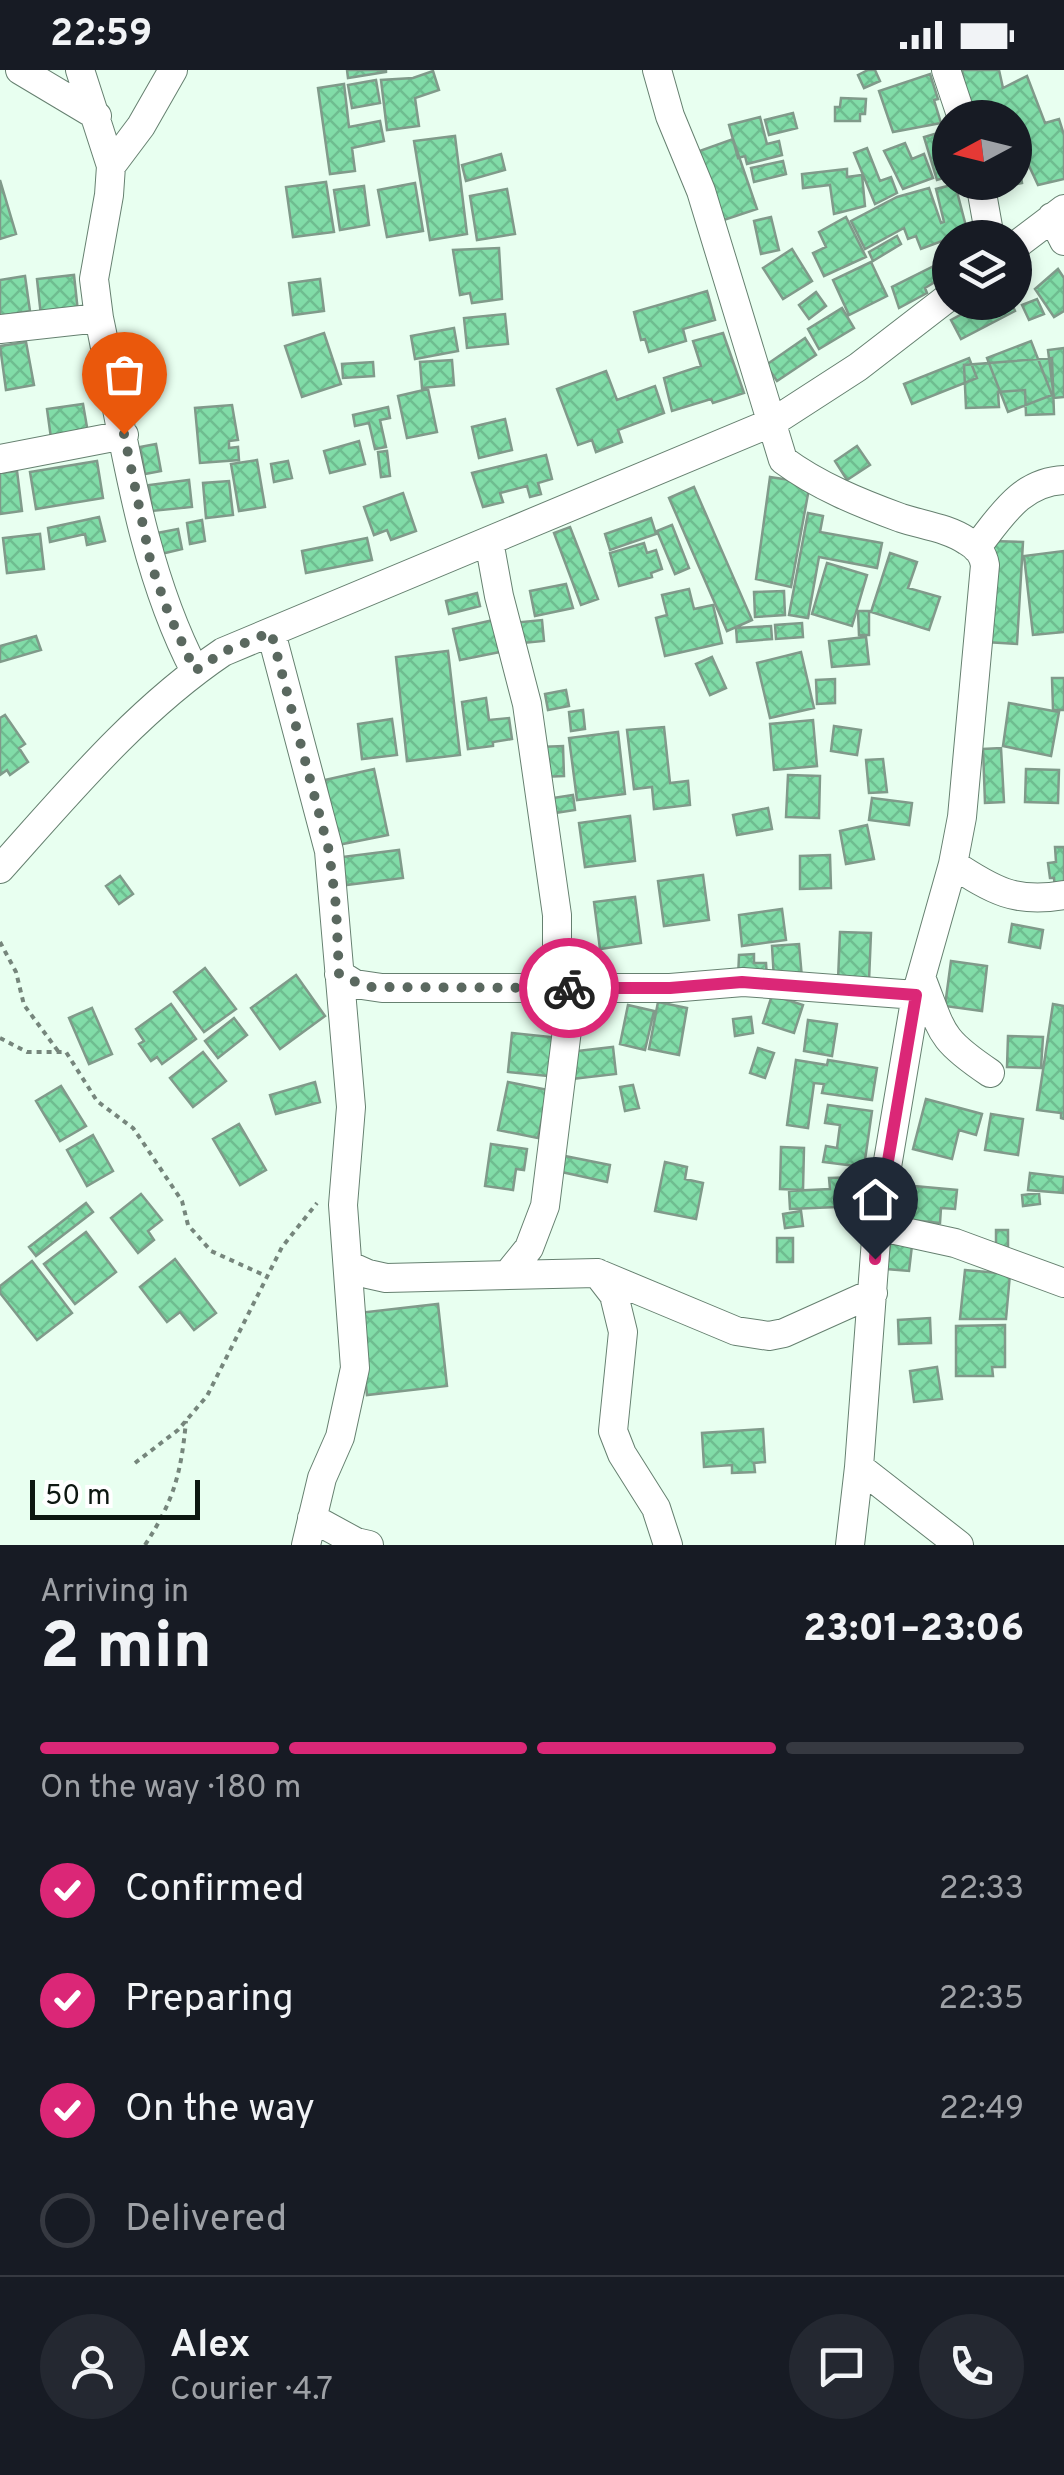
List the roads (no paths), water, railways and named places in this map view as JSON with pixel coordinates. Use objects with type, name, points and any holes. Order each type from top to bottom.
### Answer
[{"type":"street","points":[[20,70],[97,116]]},
{"type":"street","points":[[80,70],[111,166],[94,279],[99,318],[151,564],[195,671]]},
{"type":"street","points":[[111,166],[173,70]]},
{"type":"street","points":[[657,70],[670,116],[700,190],[783,460],[813,482],[958,536],[976,548],[985,564],[962,817],[919,985],[877,1226],[850,1545]]},
{"type":"street","points":[[946,70],[956,100]]},
{"type":"street","points":[[1032,237],[1060,223]]},
{"type":"street","points":[[0,869],[99,759],[195,671],[223,652],[773,422],[858,367],[932,310]]},
{"type":"street","points":[[0,329],[99,318]]},
{"type":"street","points":[[0,458],[124,434]]},
{"type":"street","points":[[976,548],[1010,503],[1029,488],[1064,480]]},
{"type":"street","points":[[489,542],[527,704],[568,1022],[545,1206],[529,1248],[508,1274]]},
{"type":"street","points":[[271,632],[329,851],[351,1108],[343,1204],[354,1368],[340,1437],[322,1478],[309,1531],[369,1545]]},
{"type":"street","points":[[953,864],[990,889],[1032,899],[1064,895]]},
{"type":"street","points":[[339,974],[366,987],[670,988],[757,982],[919,985]]},
{"type":"street","points":[[919,985],[950,1043],[990,1073]]},
{"type":"street","points":[[877,1226],[955,1244],[1064,1283]]},
{"type":"street","points":[[348,1265],[386,1278],[597,1273],[753,1336],[784,1333],[873,1293]]},
{"type":"street","points":[[597,1273],[614,1295],[623,1332],[612,1431],[656,1508],[668,1545]]},
{"type":"street","points":[[859,1467],[960,1545]]}]
